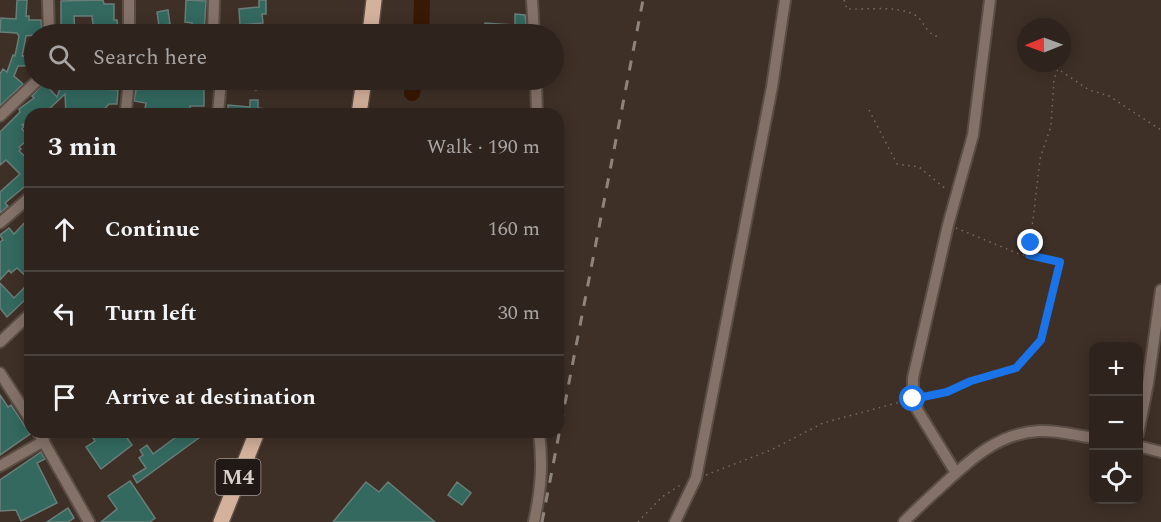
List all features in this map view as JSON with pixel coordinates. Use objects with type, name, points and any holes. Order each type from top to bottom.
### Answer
[{"type":"main road","points":[[371,24],[374,0]]},
{"type":"main road","points":[[360,108],[363,90]]},
{"type":"main road","name":"M4","points":[[220,522],[255,438]]},
{"type":"street","points":[[48,0],[49,24]]},
{"type":"street","points":[[129,0],[129,24]]},
{"type":"street","points":[[213,0],[214,24]]},
{"type":"street","points":[[532,0],[533,24]]},
{"type":"street","points":[[675,522],[696,478],[772,87],[785,0]]},
{"type":"street","points":[[957,472],[918,411],[913,399],[913,378],[948,225],[973,135],[990,0]]},
{"type":"street","points":[[0,116],[27,90]]},
{"type":"street","points":[[126,108],[128,90]]},
{"type":"street","points":[[219,108],[220,90]]},
{"type":"street","points":[[536,90],[537,108]]},
{"type":"street","points":[[0,223],[24,201]]},
{"type":"street","points":[[1143,408],[1154,350],[1161,290]]},
{"type":"street","points":[[0,342],[24,320]]},
{"type":"street","points":[[0,373],[24,410]]},
{"type":"street","points":[[904,522],[957,472],[993,444],[1025,433],[1056,431],[1089,437]]},
{"type":"street","points":[[0,466],[40,438]]},
{"type":"street","points":[[42,438],[89,522]]},
{"type":"street","points":[[534,522],[542,480],[540,438]]},
{"type":"street","points":[[1143,447],[1161,452]]},
{"type":"path","points":[[844,0],[847,9],[886,8],[916,16],[932,35],[939,37]]},
{"type":"path","points":[[1029,255],[1040,159],[1051,126],[1054,79],[1058,69],[1089,90],[1109,96],[1161,130]]},
{"type":"path","points":[[869,110],[897,164],[919,167],[947,188],[947,197]]},
{"type":"path","points":[[638,522],[675,487],[771,450],[823,423],[947,392],[971,381],[1016,368],[1041,340],[1060,262],[1019,254],[948,225]]},
{"type":"building","points":[[17,0],[27,0],[26,16],[29,16],[29,20],[41,20],[41,24],[24,24],[22,56],[24,56],[24,66],[18,66],[14,76],[23,84],[0,106],[0,74],[3,69],[7,72],[13,55],[15,56],[19,36],[17,33],[0,32],[1,18],[16,19]]},
{"type":"building","points":[[103,0],[104,4],[114,4],[114,20],[117,20],[118,24],[93,24],[92,16],[74,16],[74,24],[61,24],[61,1]]},
{"type":"building","points":[[186,0],[206,1],[205,24],[185,22]]},
{"type":"building","points":[[259,0],[266,0],[266,14],[262,14],[263,23],[240,24],[239,9],[259,7]]},
{"type":"building","points":[[168,10],[170,24],[159,24],[157,12]]},
{"type":"building","points":[[515,14],[525,15],[526,24],[515,24]]},
{"type":"building","points":[[38,90],[50,90],[57,97],[59,90],[118,90],[117,104],[109,104],[105,108],[66,108],[65,94],[50,108],[24,108],[22,129],[24,143],[19,147],[21,149],[19,151],[24,156],[24,187],[5,203],[8,206],[0,213],[0,192],[20,174],[6,160],[0,165],[0,132],[20,112],[19,109],[34,98],[32,96]]},
{"type":"building","points":[[136,90],[204,90],[204,106],[145,108],[146,103],[134,101]]},
{"type":"building","points":[[250,100],[258,100],[258,108],[228,108],[228,105],[250,107]]},
{"type":"building","points":[[24,223],[24,274],[17,268],[11,273],[9,270],[0,280],[0,242],[3,240],[0,235],[9,228],[14,234]]},
{"type":"building","points":[[0,283],[14,298],[24,288],[24,301],[7,317],[0,308]]},
{"type":"building","points":[[0,395],[8,407],[11,405],[24,425],[24,438],[0,455]]},
{"type":"building","points":[[93,438],[127,438],[132,445],[101,469],[86,447],[95,441]]},
{"type":"building","points":[[175,438],[199,438],[137,483],[133,476],[146,468],[139,458],[143,455],[140,450],[147,445],[153,454]]},
{"type":"building","points":[[41,452],[45,459],[37,463],[57,503],[21,521],[16,510],[0,511],[0,480]]},
{"type":"building","points":[[130,481],[155,518],[150,522],[101,522],[117,509],[108,496]]},
{"type":"building","points":[[366,482],[379,492],[388,482],[435,522],[333,522]]},
{"type":"building","points":[[457,482],[471,493],[462,505],[448,495]]},
{"type":"building","points":[[68,508],[74,518],[68,522],[47,522]]},
{"type":"waterway","points":[[421,24],[422,0]]},
{"type":"railway","points":[[564,408],[643,0]]},
{"type":"railway","points":[[542,522],[558,438]]},
{"type":"route","points":[[913,399],[947,392],[971,381],[1016,368],[1041,340],[1060,262],[1029,255],[1031,243]]}]
